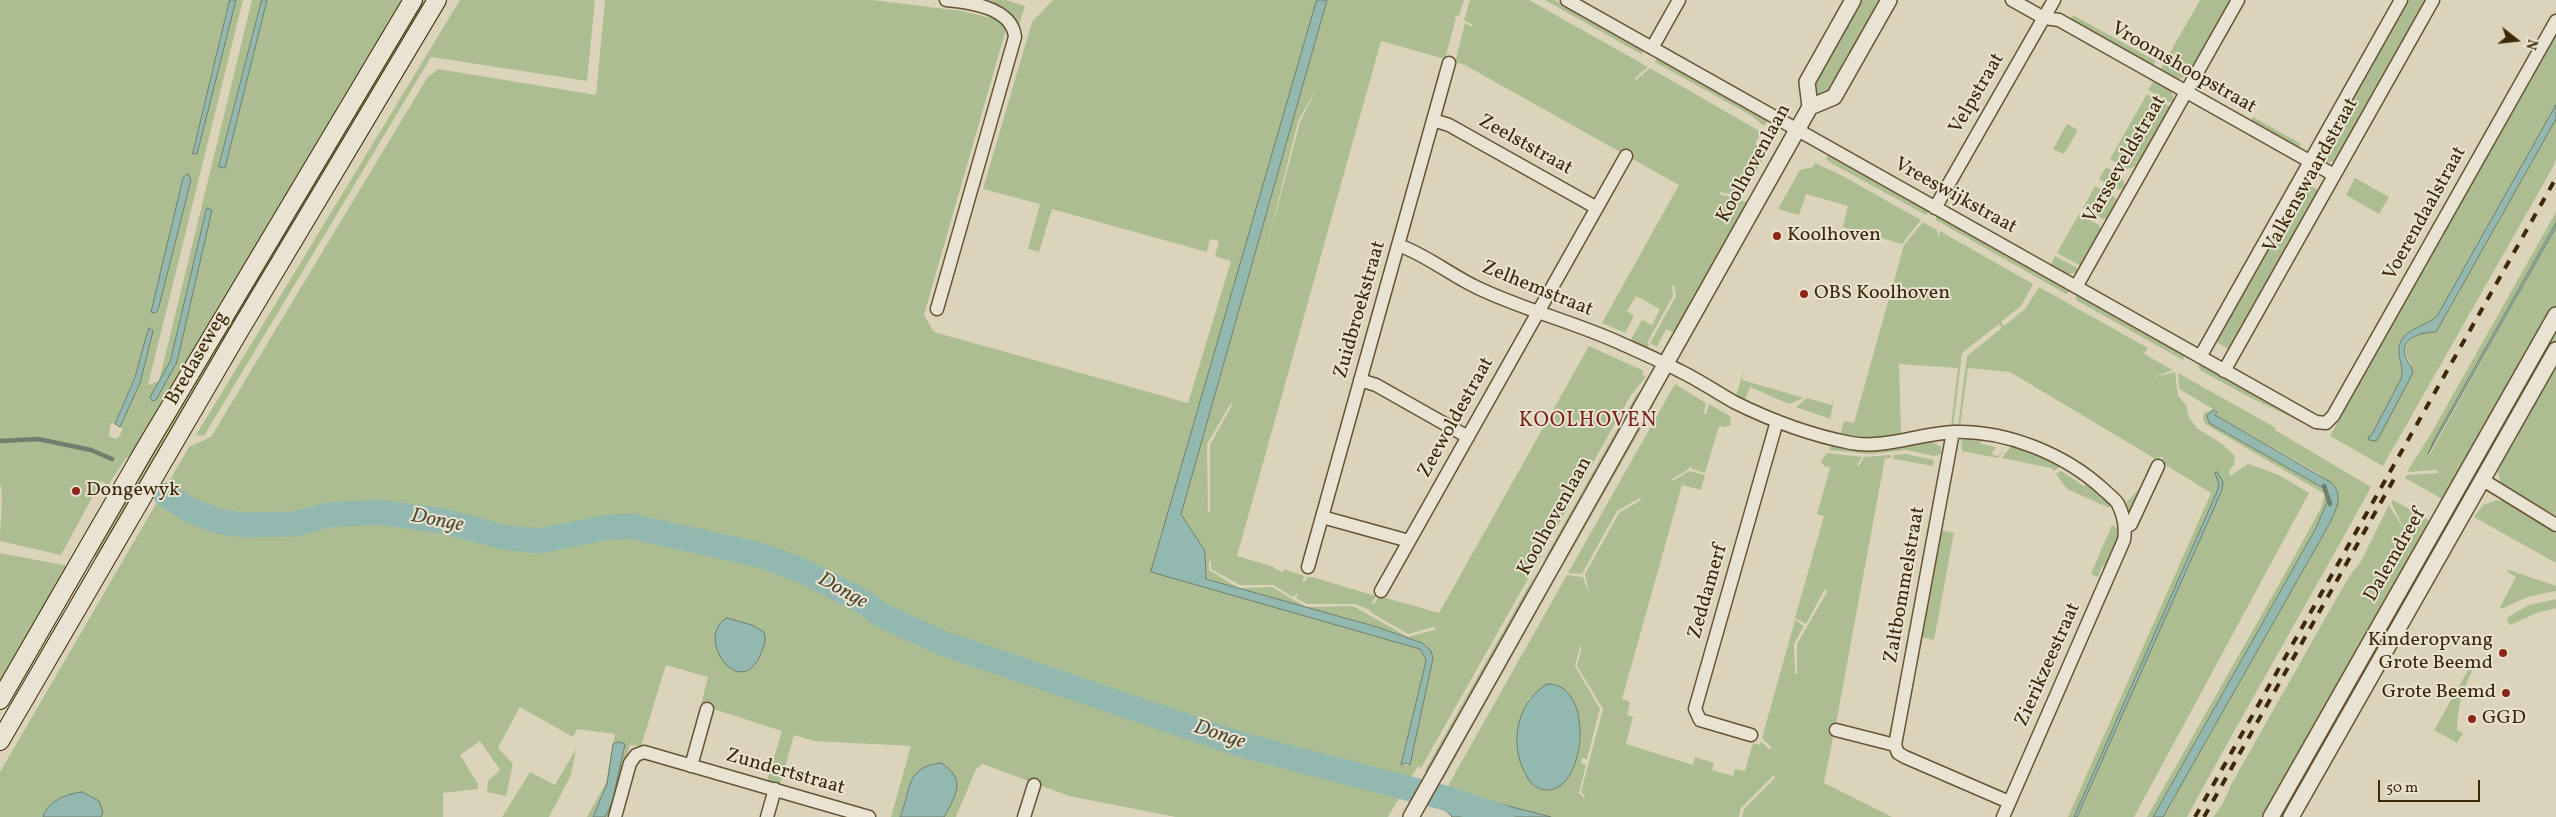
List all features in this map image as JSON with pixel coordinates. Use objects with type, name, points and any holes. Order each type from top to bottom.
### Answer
[{"type":"main road","name":"Bredaseweg","points":[[0,700],[320,152],[413,0]]},
{"type":"main road","name":"Bredaseweg","points":[[0,741],[86,592],[437,0]]},
{"type":"main road","points":[[68,581],[76,575],[83,576],[86,582],[86,592]]},
{"type":"street","points":[[937,309],[1015,37],[1015,31],[1006,19],[990,9],[966,2],[946,0]]},
{"type":"street","name":"Vreeswijkstraat","points":[[1567,0],[2316,422],[2326,423]]},
{"type":"street","points":[[1652,48],[1679,0]]},
{"type":"street","name":"Koolhovenlaan","points":[[1810,107],[1806,82],[1853,0]]},
{"type":"street","name":"Koolhovenlaan","points":[[1413,813],[1810,107],[1834,97],[1890,0]]},
{"type":"street","name":"Vroomshoopstraat","points":[[2012,0],[2044,18],[2059,20],[2334,175]]},
{"type":"street","name":"Velpstraat","points":[[1935,208],[2054,0]]},
{"type":"street","name":"Varsseveldstraat","points":[[2076,287],[2238,0]]},
{"type":"street","name":"Valkenswaardstraat","points":[[2200,357],[2401,0]]},
{"type":"street","name":"Valkenswaardstraat","points":[[2224,370],[2432,0]]},
{"type":"street","name":"Voerendaalstraat","points":[[2326,423],[2334,416],[2556,20]]},
{"type":"street","name":"Zuidbroekstraat","points":[[1308,567],[1449,63]]},
{"type":"street","name":"Zeelststraat","points":[[1433,120],[1450,125],[1597,208]]},
{"type":"street","points":[[1538,313],[1626,156]]},
{"type":"street","name":"Zelhemstraat","points":[[1398,245],[1418,252],[1476,287],[1538,313],[1619,342],[1664,364]]},
{"type":"street","name":"Zeewoldestraat","points":[[1381,592],[1538,313]]},
{"type":"street","name":"Dalemdreef","points":[[2271,817],[2556,316]]},
{"type":"street","name":"Dalemdreef","points":[[2291,817],[2556,350]]},
{"type":"street","points":[[1664,364],[1777,421],[1833,439],[1879,445],[1953,432],[1973,433],[2017,441],[2049,454],[2088,476],[2118,502],[2126,527]]},
{"type":"street","points":[[1360,380],[1376,385],[1468,437]]},
{"type":"street","name":"Zeddamerf","points":[[1751,735],[1700,720],[1695,709],[1777,421]]},
{"type":"street","name":"Zaltbommelstraat","points":[[1895,745],[1953,432]]},
{"type":"street","name":"Zierikzeestraat","points":[[2003,817],[2124,540],[2126,527],[2131,524],[2158,466]]},
{"type":"street","points":[[2468,471],[2556,525]]},
{"type":"street","points":[[1322,517],[1409,541]]},
{"type":"street","points":[[691,766],[707,709]]},
{"type":"street","points":[[1836,730],[1895,745],[1898,753],[1905,757],[2010,802]]},
{"type":"street","name":"Zundertstraat","points":[[615,817],[630,764],[636,755],[644,752],[869,817]]},
{"type":"street","points":[[1024,817],[1034,785]]},
{"type":"street","points":[[767,817],[774,789]]},
{"type":"green space","points":[[0,0],[230,0],[193,154],[197,154],[236,0],[243,0],[148,385],[159,381],[252,0],[262,0],[219,166],[225,168],[267,0],[404,0],[131,459],[127,457],[108,485],[101,481],[61,555],[0,541],[2,503],[0,483]],"holes":[[[183,178],[191,180],[158,310],[151,312]],[[207,208],[212,210],[177,362],[150,397],[170,362]],[[153,331],[140,383],[120,427],[123,428],[119,437],[115,439],[109,436],[111,423],[115,424]]]},
{"type":"green space","points":[[421,0],[429,0],[132,498],[126,494]]},
{"type":"green space","points":[[460,0],[595,0],[587,81],[431,57],[204,436],[196,435]]},
{"type":"green space","points":[[605,0],[872,0],[962,11],[1008,22],[924,315],[934,332],[1188,403],[1231,261],[1215,256],[1219,241],[1210,239],[1207,252],[1052,209],[1039,252],[1028,249],[1040,204],[983,189],[1032,22],[1053,0],[1323,0],[1153,570],[1420,649],[1426,659],[1401,765],[1409,765],[1433,658],[1422,643],[1377,627],[1206,579],[1205,551],[1181,514],[1327,0],[1464,0],[1459,17],[1454,15],[1456,18],[1445,59],[1381,41],[1237,556],[1274,567],[1283,572],[1284,569],[1305,576],[1302,581],[1304,582],[1308,577],[1312,577],[1376,596],[1372,603],[1374,604],[1379,596],[1439,613],[1589,346],[1644,371],[1642,375],[1646,377],[1631,395],[1534,568],[1519,570],[1533,570],[1421,768],[1418,766],[1388,817],[1176,817],[1069,796],[983,764],[976,769],[956,817],[944,817],[955,795],[902,812],[900,817],[891,817],[911,746],[814,741],[794,735],[780,785],[767,781],[782,731],[701,705],[708,677],[666,665],[641,746],[630,745],[608,817],[587,817],[606,783],[615,734],[577,729],[573,737],[520,707],[498,748],[513,764],[506,796],[487,792],[488,781],[500,770],[480,741],[460,755],[478,784],[478,789],[443,793],[443,817],[0,817],[0,772],[189,447],[211,437],[427,78],[438,69],[596,95]],"holes":[[[1318,86],[1300,122],[1265,254],[1298,121]],[[1231,403],[1232,405],[1210,445],[1210,511],[1208,512],[1207,444]],[[1209,561],[1211,561],[1211,569],[1240,585],[1273,585],[1293,597],[1298,593],[1296,598],[1307,604],[1354,604],[1370,610],[1370,612],[1408,634],[1433,627],[1437,629],[1408,637],[1353,606],[1306,607],[1272,587],[1239,588],[1209,570]]]},
{"type":"green space","points":[[989,0],[1006,0],[1025,6],[1019,25],[1007,10]]},
{"type":"green space","points":[[1470,0],[1529,0],[1648,67],[1635,78],[1636,80],[1650,68],[1761,132],[1755,144],[1767,151],[1742,197],[1720,192],[1719,194],[1747,202],[1773,156],[1775,157],[1692,305],[1673,332],[1666,329],[1657,347],[1650,343],[1676,296],[1674,285],[1672,286],[1673,296],[1647,343],[1649,344],[1647,349],[1630,341],[1642,320],[1652,325],[1660,309],[1636,296],[1627,311],[1634,316],[1625,333],[1602,323],[1679,185],[1465,65],[1455,62],[1465,23],[1472,27],[1473,25],[1464,20]]},
{"type":"green space","points":[[1545,0],[1555,0],[1645,51],[1641,54]]},
{"type":"green space","points":[[1857,0],[1885,0],[1832,95],[1814,97],[1810,83]]},
{"type":"green space","points":[[2200,0],[2231,0],[2189,76],[2177,79],[2160,70]]},
{"type":"green space","points":[[2404,0],[2428,0],[2337,160],[2326,163],[2323,161],[2319,150]]},
{"type":"green space","points":[[2073,15],[2156,61],[2153,66],[2070,20]]},
{"type":"green space","points":[[2556,34],[2556,105],[2437,316],[2409,333],[2401,342],[2399,352],[2401,379],[2371,436],[2379,437],[2411,364],[2405,352],[2408,342],[2420,334],[2436,332],[2556,119],[2556,159],[2553,167],[2383,466],[2330,436]]},
{"type":"green space","points":[[1657,58],[1768,120],[1764,126],[1752,116],[1655,62]]},
{"type":"green space","points":[[2154,80],[2171,89],[2173,104],[2148,90]]},
{"type":"green space","points":[[2147,94],[2171,107],[2138,166],[2126,169],[2110,159]]},
{"type":"green space","points":[[2253,117],[2301,144],[2298,148],[2250,121]]},
{"type":"green space","points":[[2067,124],[2078,130],[2064,154],[2053,149]]},
{"type":"green space","points":[[1829,154],[1930,211],[1926,215],[1831,163],[1826,159]]},
{"type":"green space","points":[[1815,163],[1841,175],[1921,220],[1902,244],[1843,227],[1848,206],[1806,194],[1799,215],[1778,209],[1800,170],[1813,167]]},
{"type":"green space","points":[[2106,167],[2122,176],[2125,188],[2119,190],[2099,179]]},
{"type":"green space","points":[[2355,178],[2389,197],[2379,214],[2346,195]]},
{"type":"green space","points":[[2302,181],[2320,191],[2230,350],[2213,340]]},
{"type":"green space","points":[[2095,186],[2115,197],[2117,203],[2109,218],[2103,219],[2083,208]]},
{"type":"green space","points":[[2556,212],[2556,223],[2428,454],[2430,454],[2556,227],[2556,308],[2446,501],[2405,478],[2407,475],[2438,473],[2437,470],[2407,472],[2432,432]]},
{"type":"green space","points":[[1936,214],[2070,290],[2069,292],[2066,294],[1936,220]]},
{"type":"green space","points":[[2079,214],[2099,225],[2101,231],[2081,266],[2057,253]]},
{"type":"green space","points":[[1923,222],[1937,230],[1939,238],[1940,231],[2033,284],[2021,306],[2001,322],[2004,326],[2025,309],[2039,287],[2148,348],[2144,354],[2173,370],[2154,377],[2175,372],[2178,396],[2186,405],[2189,418],[2198,429],[2221,443],[2235,456],[2234,464],[2229,472],[2230,476],[2248,464],[2279,475],[2309,493],[2134,817],[2077,817],[2223,486],[2215,476],[2219,485],[2216,494],[2074,817],[2068,817],[2211,493],[2161,462],[2163,457],[2160,457],[2158,462],[2154,459],[2142,486],[2154,458],[2010,372],[1968,368],[1960,427],[1958,427],[1967,356],[2002,328],[1999,324],[1962,353],[1953,427],[1951,427],[1958,368],[1899,364],[1901,433],[1908,433],[1874,438],[1840,435],[1844,421],[1854,423],[1904,245]]},
{"type":"green space","points":[[2055,256],[2079,269],[2078,272],[2066,275],[2050,266]]},
{"type":"green space","points":[[2076,294],[2185,355],[2183,360],[2076,300]]},
{"type":"green space","points":[[2556,327],[2556,340],[2506,428],[2501,425]]},
{"type":"green space","points":[[2556,357],[2556,516],[2501,483],[2496,467]]},
{"type":"green space","points":[[2200,363],[2310,426],[2249,397],[2200,370],[2198,367]]},
{"type":"green space","points":[[1744,369],[1742,380],[1804,398],[1789,404],[1750,387],[1745,399],[1736,396]]},
{"type":"green space","points":[[2178,373],[2276,428],[2275,430],[2371,487],[2187,817],[2163,817],[2331,521],[2338,502],[2336,488],[2318,473],[2215,415],[2217,411],[2214,410],[2207,420],[2325,489],[2329,496],[2316,528],[2153,817],[2147,817],[2287,570],[2321,508],[2325,494],[2207,425],[2203,421],[2204,413],[2213,409],[2179,389]]},
{"type":"green space","points":[[1675,384],[1706,403],[1704,414],[1706,414],[1709,404],[1730,416],[1731,425],[1719,426],[1705,473],[1692,469],[1690,466],[1689,469],[1672,479],[1673,481],[1689,471],[1705,475],[1701,490],[1682,485],[1622,699],[1630,702],[1627,715],[1633,717],[1626,744],[1693,765],[1695,757],[1714,763],[1712,770],[1733,776],[1735,769],[1745,771],[1753,743],[1760,745],[1761,741],[1769,749],[1772,748],[1762,738],[1795,620],[1804,626],[1794,644],[1795,674],[1797,674],[1797,644],[1827,592],[1825,589],[1806,624],[1795,618],[1824,516],[1817,514],[1830,468],[1824,466],[1821,461],[1827,453],[1862,457],[1857,465],[1859,466],[1864,457],[1891,455],[1891,458],[1885,458],[1835,729],[1830,731],[1834,732],[1824,783],[1892,817],[1742,817],[1744,809],[1775,778],[1774,775],[1741,808],[1739,817],[1551,817],[1450,791],[1449,784],[1567,575],[1583,577],[1589,594],[1585,574],[1619,513],[1641,500],[1640,498],[1617,511],[1582,574],[1568,573]],"holes":[[[1582,646],[1577,666],[1603,709],[1581,792],[1585,796],[1584,798],[1579,793],[1586,765],[1581,763],[1582,758],[1587,759],[1600,709],[1575,666],[1580,647]],[[1530,697],[1575,703],[1580,742],[1573,769],[1518,754],[1519,721]]]},
{"type":"green space","points":[[1641,390],[1554,546],[1542,563],[1635,397]]},
{"type":"green space","points":[[1835,395],[1830,419],[1796,407],[1807,398],[1832,405]]},
{"type":"green space","points":[[1654,398],[1656,399],[1652,409],[1559,573]]},
{"type":"green space","points":[[1967,439],[1981,440],[1981,444],[1996,447],[1992,453],[1993,455],[1998,456],[2005,449],[1998,458],[1962,451],[1961,441]]},
{"type":"green space","points":[[1931,441],[1941,447],[1942,454],[1934,456],[1906,450],[1870,454],[1829,450],[1831,445],[1858,450],[1870,450]]},
{"type":"green space","points":[[2011,446],[2061,466],[2054,471],[2051,468],[2002,458]]},
{"type":"green space","points":[[1906,454],[1934,460],[1933,466],[1893,459],[1894,455]]},
{"type":"green space","points":[[2061,471],[2084,486],[2087,483],[2111,503],[2109,508],[2067,489],[2056,474]]},
{"type":"green space","points":[[2142,486],[2130,513],[2125,504]]},
{"type":"green space","points":[[124,497],[131,501],[97,559],[91,555]]},
{"type":"green space","points":[[2393,500],[2432,522],[2269,817],[2213,817],[2222,805],[2232,783],[2339,594],[2360,563],[2389,505],[2405,531],[2391,502]]},
{"type":"green space","points":[[2497,500],[2507,502],[2556,531],[2556,563],[2474,517],[2483,505]]},
{"type":"green space","points":[[2112,525],[2119,529],[2117,543],[2107,567],[2102,566],[2098,577],[2091,574]]},
{"type":"green space","points":[[1941,530],[1954,533],[1934,640],[1920,637]]},
{"type":"green space","points":[[0,553],[68,566],[0,683]]},
{"type":"green space","points":[[2509,570],[2556,586],[2556,591],[2527,597],[2501,609],[2500,607],[2516,577],[2506,571]]},
{"type":"green space","points":[[1537,571],[1527,594],[1426,773],[1425,770]]},
{"type":"green space","points":[[1554,580],[1443,780],[1440,778]]},
{"type":"green space","points":[[2556,599],[2556,608],[2537,613],[2510,625],[2507,620],[2508,617],[2529,605]]},
{"type":"green space","points":[[2470,667],[2473,669],[2459,706],[2457,730],[2463,733],[2457,743],[2434,730]]},
{"type":"green space","points":[[2340,715],[2287,817],[2280,817],[2336,717]]},
{"type":"green space","points":[[576,749],[571,775],[549,817],[502,817],[530,772],[555,785]]},
{"type":"water","points":[[230,0],[236,0],[197,154],[193,154]]},
{"type":"water","points":[[262,0],[267,0],[225,168],[219,167]]},
{"type":"water","points":[[1317,0],[1327,0],[1181,514],[1205,551],[1206,579],[1377,627],[1422,643],[1431,651],[1433,658],[1410,765],[1406,763],[1401,765],[1426,659],[1420,649],[1151,572]]},
{"type":"water","points":[[2556,105],[2556,119],[2436,332],[2414,337],[2406,344],[2404,349],[2405,355],[2413,373],[2379,437],[2376,441],[2369,440],[2368,437],[2371,436],[2401,379],[2402,371],[2399,348],[2401,342],[2409,332],[2437,316]]},
{"type":"water","points":[[188,174],[191,180],[158,310],[155,313],[151,312],[183,178]]},
{"type":"water","points":[[207,208],[212,210],[177,362],[156,400],[152,401],[150,397],[170,362]]},
{"type":"water","points":[[2556,223],[2556,227],[2428,454],[2434,440]]},
{"type":"water","points":[[149,328],[153,331],[140,383],[120,427],[115,424],[135,377]]},
{"type":"water","points":[[2214,410],[2217,412],[2215,415],[2332,483],[2337,492],[2338,501],[2331,521],[2163,817],[2153,817],[2316,528],[2329,497],[2325,489],[2209,423],[2207,416]]},
{"type":"water","points":[[2217,472],[2223,482],[2222,490],[2077,817],[2074,817],[2216,494],[2219,485],[2215,473]]},
{"type":"water","points":[[727,618],[752,625],[764,632],[765,642],[763,648],[759,658],[750,669],[740,672],[731,668],[722,660],[717,649],[715,637],[718,626]]},
{"type":"water","points":[[1547,684],[1563,689],[1574,702],[1579,721],[1580,742],[1575,763],[1567,779],[1554,789],[1538,788],[1531,783],[1519,759],[1517,747],[1519,723],[1523,711],[1537,691]]},
{"type":"water","points":[[619,742],[625,744],[612,803],[605,817],[593,817],[607,784],[613,744]]},
{"type":"water","points":[[941,763],[949,769],[957,781],[955,794],[944,817],[900,817],[915,774],[929,765]]},
{"type":"water","points":[[1450,791],[1551,817],[1452,817],[1439,803]]},
{"type":"water","points":[[82,792],[99,801],[103,813],[101,817],[43,817],[45,811],[58,799]]},
{"type":"waterway","points":[[0,441],[38,439],[91,450],[112,459]]},
{"type":"waterway","points":[[2324,486],[2330,504]]},
{"type":"waterway","name":"Donge","points":[[166,495],[190,510],[218,521],[242,525],[294,524],[328,515],[377,512],[444,521],[503,537],[539,541],[604,528],[630,526],[760,555],[801,570],[867,604],[879,614],[942,643],[1242,745],[1445,798],[1502,817]]},
{"type":"railway","points":[[2195,817],[2556,178]]},
{"type":"railway","points":[[2204,817],[2394,479]]},
{"type":"place","name":"Koolhoven","points":[[1777,236]]},
{"type":"place","name":"OBS Koolhoven","points":[[1804,294]]},
{"type":"place","name":"Dongewyk","points":[[76,491]]},
{"type":"place","name":"Kinderopvang Grote Beemd","points":[[2503,653]]},
{"type":"place","name":"Grote Beemd","points":[[2506,693]]},
{"type":"place","name":"GGD","points":[[2472,719]]},
{"type":"district","name":"KOOLHOVEN","points":[[1588,422]]}]
